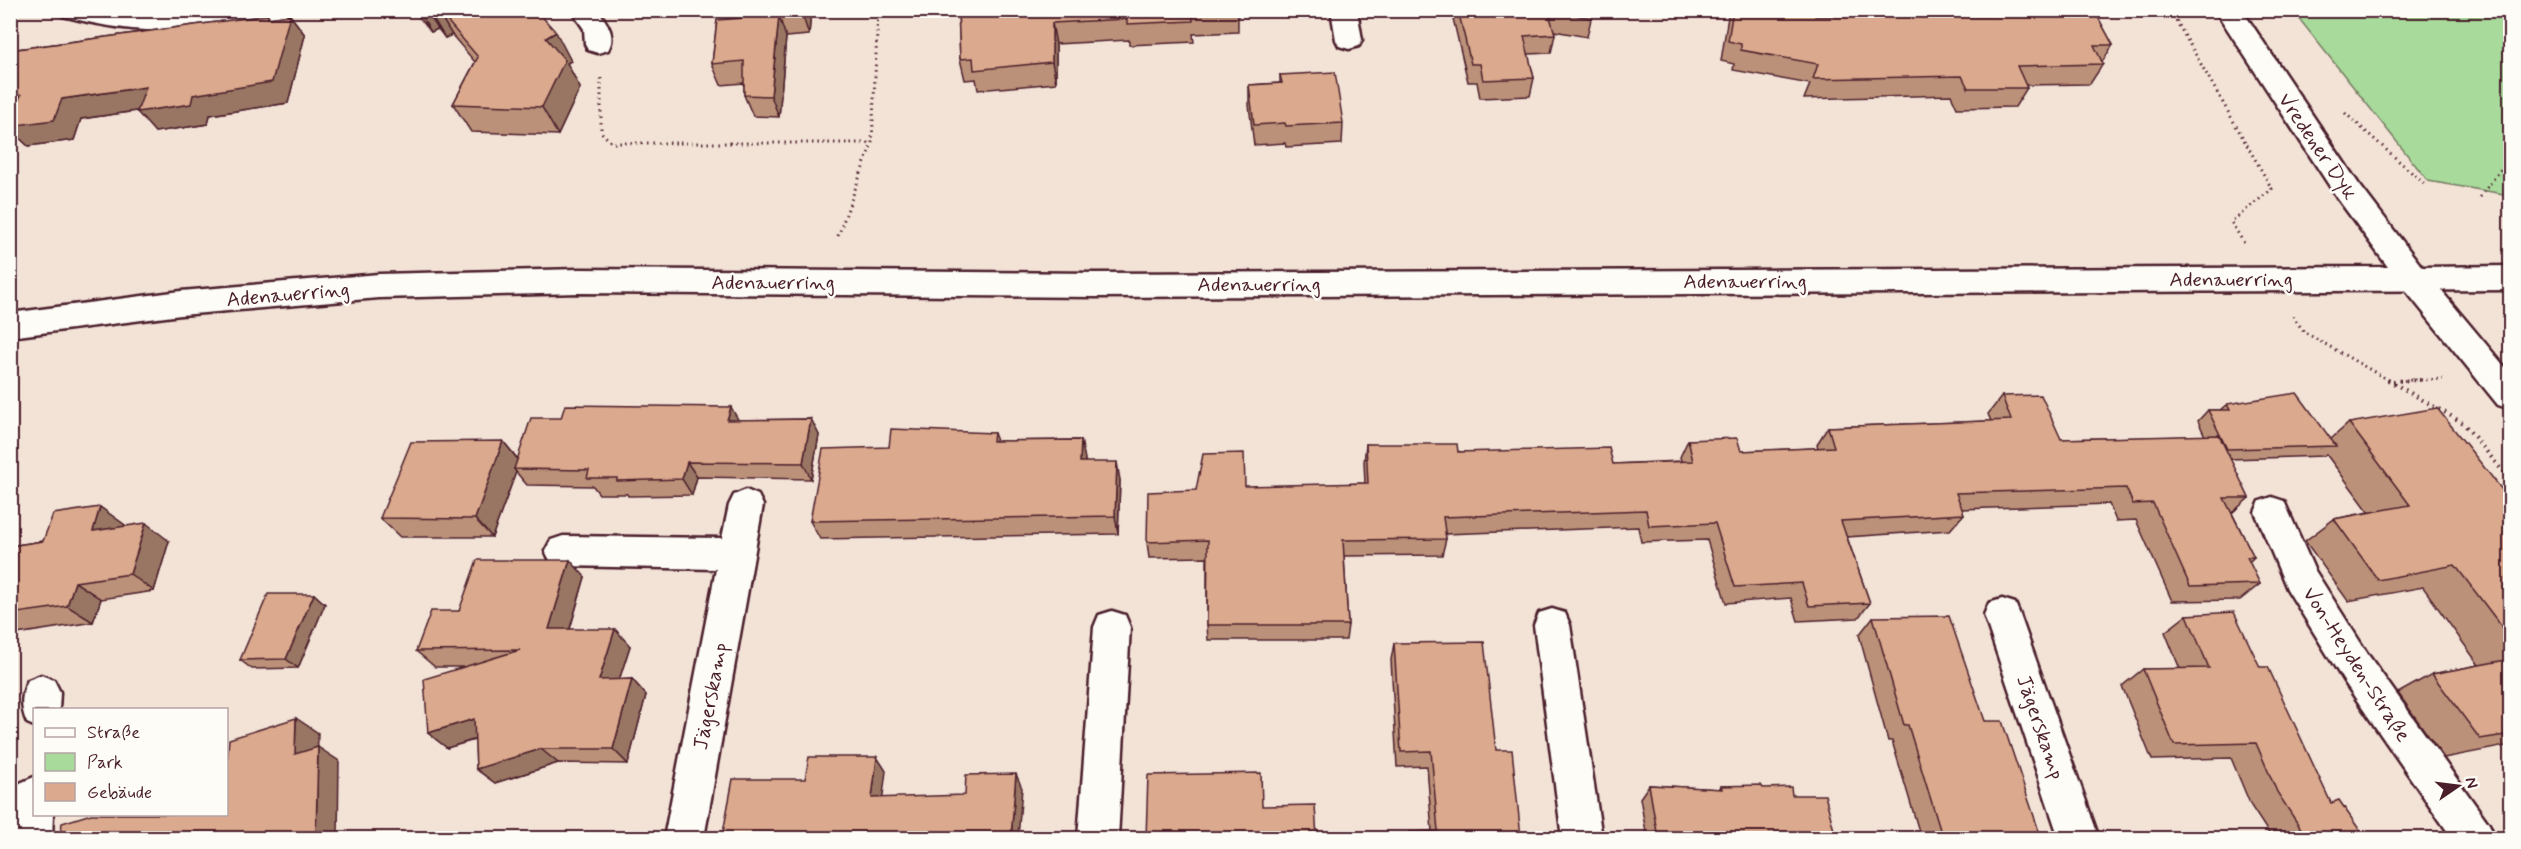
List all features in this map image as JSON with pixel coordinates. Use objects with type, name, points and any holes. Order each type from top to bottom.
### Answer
[{"type":"main road","points":[[72,10],[104,18],[185,24],[229,20],[276,10]]},
{"type":"main road","points":[[584,10],[597,28],[598,44]]},
{"type":"main road","points":[[1344,10],[1349,40]]},
{"type":"main road","points":[[1820,10],[1845,10]]},
{"type":"main road","name":"Vredener Dyk","points":[[2228,10],[2348,191],[2413,278],[2511,396]]},
{"type":"main road","name":"Adenauerring","points":[[10,325],[181,303],[368,287],[579,281],[1120,285],[2511,278]]},
{"type":"main road","name":"Jägerskamp","points":[[684,838],[747,505]]},
{"type":"main road","name":"Von-Heyden-Straße","points":[[2272,512],[2300,578],[2356,668],[2475,838]]},
{"type":"main road","points":[[563,551],[736,554]]},
{"type":"main road","name":"Jägerskamp","points":[[2002,615],[2079,838]]},
{"type":"main road","points":[[1552,626],[1582,838]]},
{"type":"main road","points":[[1098,838],[1112,627]]},
{"type":"main road","points":[[32,838],[33,816]]},
{"type":"path","points":[[838,236],[872,143],[878,10]]},
{"type":"path","points":[[2173,10],[2177,22],[2272,189],[2231,222],[2265,279],[2304,332],[2463,423],[2511,480]]},
{"type":"path","points":[[598,44],[603,109],[601,132],[612,143],[872,143]]},
{"type":"path","points":[[2341,110],[2427,186]]},
{"type":"path","points":[[2480,197],[2511,157]]},
{"type":"green space","points":[[2293,11],[2510,11],[2510,195],[2428,181]]},
{"type":"building","points":[[438,10],[536,10],[556,32],[546,38],[565,60],[542,107],[453,104],[478,57]]},
{"type":"building","points":[[743,10],[802,10],[802,14],[779,16],[771,96],[744,95],[744,61],[712,64],[717,20],[743,18]]},
{"type":"building","points":[[958,10],[1238,11],[1192,14],[1193,21],[1127,24],[1127,19],[1052,23],[1052,62],[974,70],[973,58],[960,59]]},
{"type":"building","points":[[1458,10],[1548,10],[1555,34],[1524,36],[1534,78],[1483,80],[1480,64],[1471,64]]},
{"type":"building","points":[[1548,10],[1593,10],[1592,18]]},
{"type":"building","points":[[1733,10],[1815,10],[1815,16],[1992,16],[1989,10],[2094,10],[2113,45],[2094,45],[2103,64],[2017,66],[2027,88],[1968,88],[1962,76],[1813,79],[1818,64],[1741,50],[1741,44],[1728,41]]},
{"type":"building","points":[[268,15],[268,18],[290,15],[272,82],[193,95],[191,104],[137,112],[146,87],[62,99],[54,120],[10,126],[10,120],[21,95],[10,96],[10,50]]},
{"type":"building","points":[[1335,72],[1343,123],[1254,125],[1249,85],[1282,83],[1280,75]]},
{"type":"building","points":[[2297,393],[2336,446],[2227,449],[2208,410],[2230,410],[2227,404]]},
{"type":"building","points":[[2041,395],[2061,439],[2219,435],[2249,498],[2224,498],[2254,557],[2247,557],[2260,584],[2190,586],[2153,503],[2133,504],[2126,488],[1956,493],[1964,514],[1841,521],[1870,603],[1809,606],[1802,583],[1735,587],[1715,523],[1649,526],[1646,510],[1443,517],[1446,539],[1343,540],[1348,625],[1207,625],[1208,540],[1147,542],[1148,492],[1196,490],[1203,454],[1244,453],[1245,486],[1368,483],[1366,444],[1457,444],[1458,452],[1609,448],[1613,464],[1693,461],[1688,440],[1737,438],[1741,451],[1834,447],[1828,427],[2011,420],[2002,396]]},
{"type":"building","points":[[565,405],[731,407],[727,420],[811,419],[803,463],[687,462],[682,479],[617,481],[617,478],[587,478],[589,470],[514,469],[531,418],[561,418]]},
{"type":"building","points":[[2437,408],[2511,501],[2511,639],[2455,565],[2378,580],[2334,519],[2410,505],[2349,423]]},
{"type":"building","points":[[891,429],[994,433],[993,441],[1081,440],[1080,462],[1117,462],[1115,516],[810,521],[823,449],[889,447]]},
{"type":"building","points":[[503,441],[475,519],[380,518],[411,442]]},
{"type":"building","points":[[100,507],[93,531],[146,523],[130,574],[75,582],[67,606],[10,614],[10,546],[43,541],[53,514]]},
{"type":"building","points":[[477,560],[570,560],[549,629],[615,629],[599,680],[632,679],[613,749],[541,749],[476,769],[474,719],[428,733],[424,679],[520,650],[416,651],[431,611],[459,611]]},
{"type":"building","points":[[268,594],[314,594],[286,659],[240,660]]},
{"type":"building","points":[[2234,612],[2260,667],[2268,667],[2331,803],[2339,800],[2365,838],[2307,838],[2277,792],[2256,743],[2174,745],[2143,669],[2209,668],[2187,615]]},
{"type":"building","points":[[1949,616],[1985,721],[2002,721],[2040,834],[1942,836],[1908,725],[1904,725],[1873,617]]},
{"type":"building","points":[[1484,642],[1496,750],[1512,750],[1521,837],[1525,836],[1525,838],[1410,838],[1409,832],[1438,831],[1431,751],[1401,752],[1394,643]]},
{"type":"building","points":[[2511,659],[2511,734],[2480,739],[2432,674]]},
{"type":"building","points":[[296,718],[295,754],[318,747],[316,838],[60,838],[62,823],[85,816],[228,816],[229,739]]},
{"type":"building","points":[[809,757],[877,757],[872,798],[965,795],[966,775],[1016,774],[1011,838],[722,838],[733,779],[805,779]]},
{"type":"building","points":[[1261,773],[1262,806],[1315,805],[1317,838],[1146,838],[1148,775]]},
{"type":"building","points":[[1649,785],[1722,789],[1721,786],[1761,785],[1763,788],[1791,787],[1792,795],[1825,795],[1836,838],[1658,838]]}]
